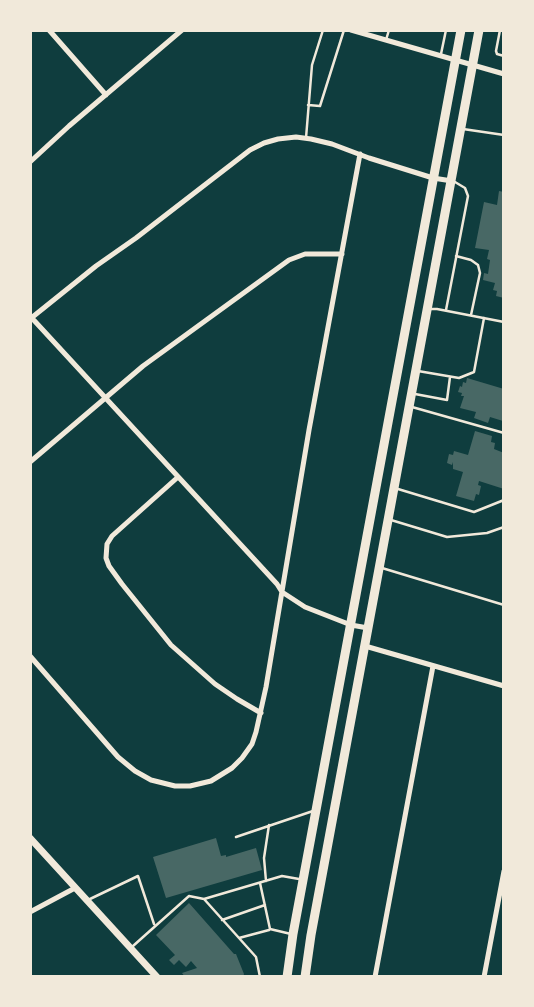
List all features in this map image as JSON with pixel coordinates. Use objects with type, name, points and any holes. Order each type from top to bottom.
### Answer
[{"type":"main road","points":[[287,977],[461,30]]},
{"type":"main road","points":[[305,977],[479,30]]},
{"type":"main road","points":[[410,307],[426,310]]},
{"type":"main road","points":[[392,406],[409,406]]},
{"type":"main road","points":[[371,517],[388,520]]},
{"type":"main road","points":[[316,815],[332,823]]},
{"type":"street","points":[[49,30],[106,94]]},
{"type":"street","points":[[30,162],[182,30]]},
{"type":"street","points":[[351,30],[504,74]]},
{"type":"street","points":[[368,628],[351,625],[305,607],[282,592],[30,318],[250,150],[264,143],[278,139],[306,138],[433,178],[452,181]]},
{"type":"street","points":[[30,656],[118,757],[151,780],[176,786],[199,785],[226,773],[242,758],[251,744],[261,713],[360,154]]},
{"type":"street","points":[[30,462],[153,359],[289,260],[305,254],[342,254]]},
{"type":"street","points":[[178,477],[112,536],[107,544],[107,558],[122,584],[171,645],[215,684],[261,713]]},
{"type":"street","points":[[365,646],[504,686]]},
{"type":"street","points":[[375,977],[433,666]]},
{"type":"street","points":[[30,838],[157,977]]},
{"type":"street","points":[[484,977],[504,871]]},
{"type":"street","points":[[30,912],[75,888]]},
{"type":"lane","points":[[306,138],[312,65],[323,30]]},
{"type":"lane","points":[[309,105],[320,106],[344,30]]},
{"type":"lane","points":[[386,40],[389,30]]},
{"type":"lane","points":[[440,57],[446,30]]},
{"type":"lane","points":[[499,30],[496,51],[504,56]]},
{"type":"lane","points":[[498,37],[504,38]]},
{"type":"lane","points":[[461,129],[504,135]]},
{"type":"lane","points":[[446,310],[468,196],[465,188],[452,181]]},
{"type":"lane","points":[[456,256],[478,265],[480,273],[471,315]]},
{"type":"lane","points":[[426,310],[446,310],[504,322]]},
{"type":"lane","points":[[416,370],[459,379],[474,372],[484,318]]},
{"type":"lane","points":[[412,393],[447,400],[450,377]]},
{"type":"lane","points":[[409,406],[504,433]]},
{"type":"lane","points":[[394,488],[474,512],[504,500]]},
{"type":"lane","points":[[388,520],[447,537],[486,533],[504,527]]},
{"type":"lane","points":[[379,567],[504,605]]},
{"type":"lane","points":[[236,837],[269,825],[316,815]]},
{"type":"lane","points":[[266,881],[264,858],[269,825]]},
{"type":"lane","points":[[87,900],[138,876],[155,926]]},
{"type":"lane","points":[[130,948],[189,896],[204,899],[282,876],[304,879]]},
{"type":"lane","points":[[260,883],[270,929]]},
{"type":"lane","points":[[204,899],[256,957],[260,977]]},
{"type":"lane","points":[[222,920],[265,905]]},
{"type":"lane","points":[[239,938],[270,929],[293,934]]},
{"type":"building","points":[[499,191],[504,192],[504,298],[496,296],[497,291],[493,290],[495,283],[483,280],[484,273],[488,274],[489,250],[475,248],[484,202],[497,205]]},
{"type":"building","points":[[467,378],[504,389],[503,421],[490,417],[488,423],[474,418],[476,412],[460,408],[464,396],[458,392]]},
{"type":"building","points":[[475,431],[492,436],[494,449],[504,453],[504,489],[479,481],[479,495],[476,494],[474,501],[456,496],[463,472],[453,469],[453,462],[452,465],[447,463],[449,454],[453,455],[454,451],[468,455]]},
{"type":"building","points":[[216,838],[221,856],[256,848],[262,870],[166,898],[153,857]]},
{"type":"building","points":[[189,903],[236,954],[243,977],[185,977],[182,973],[197,968],[191,961],[186,967],[179,960],[174,965],[169,960],[175,955],[156,935]]}]
